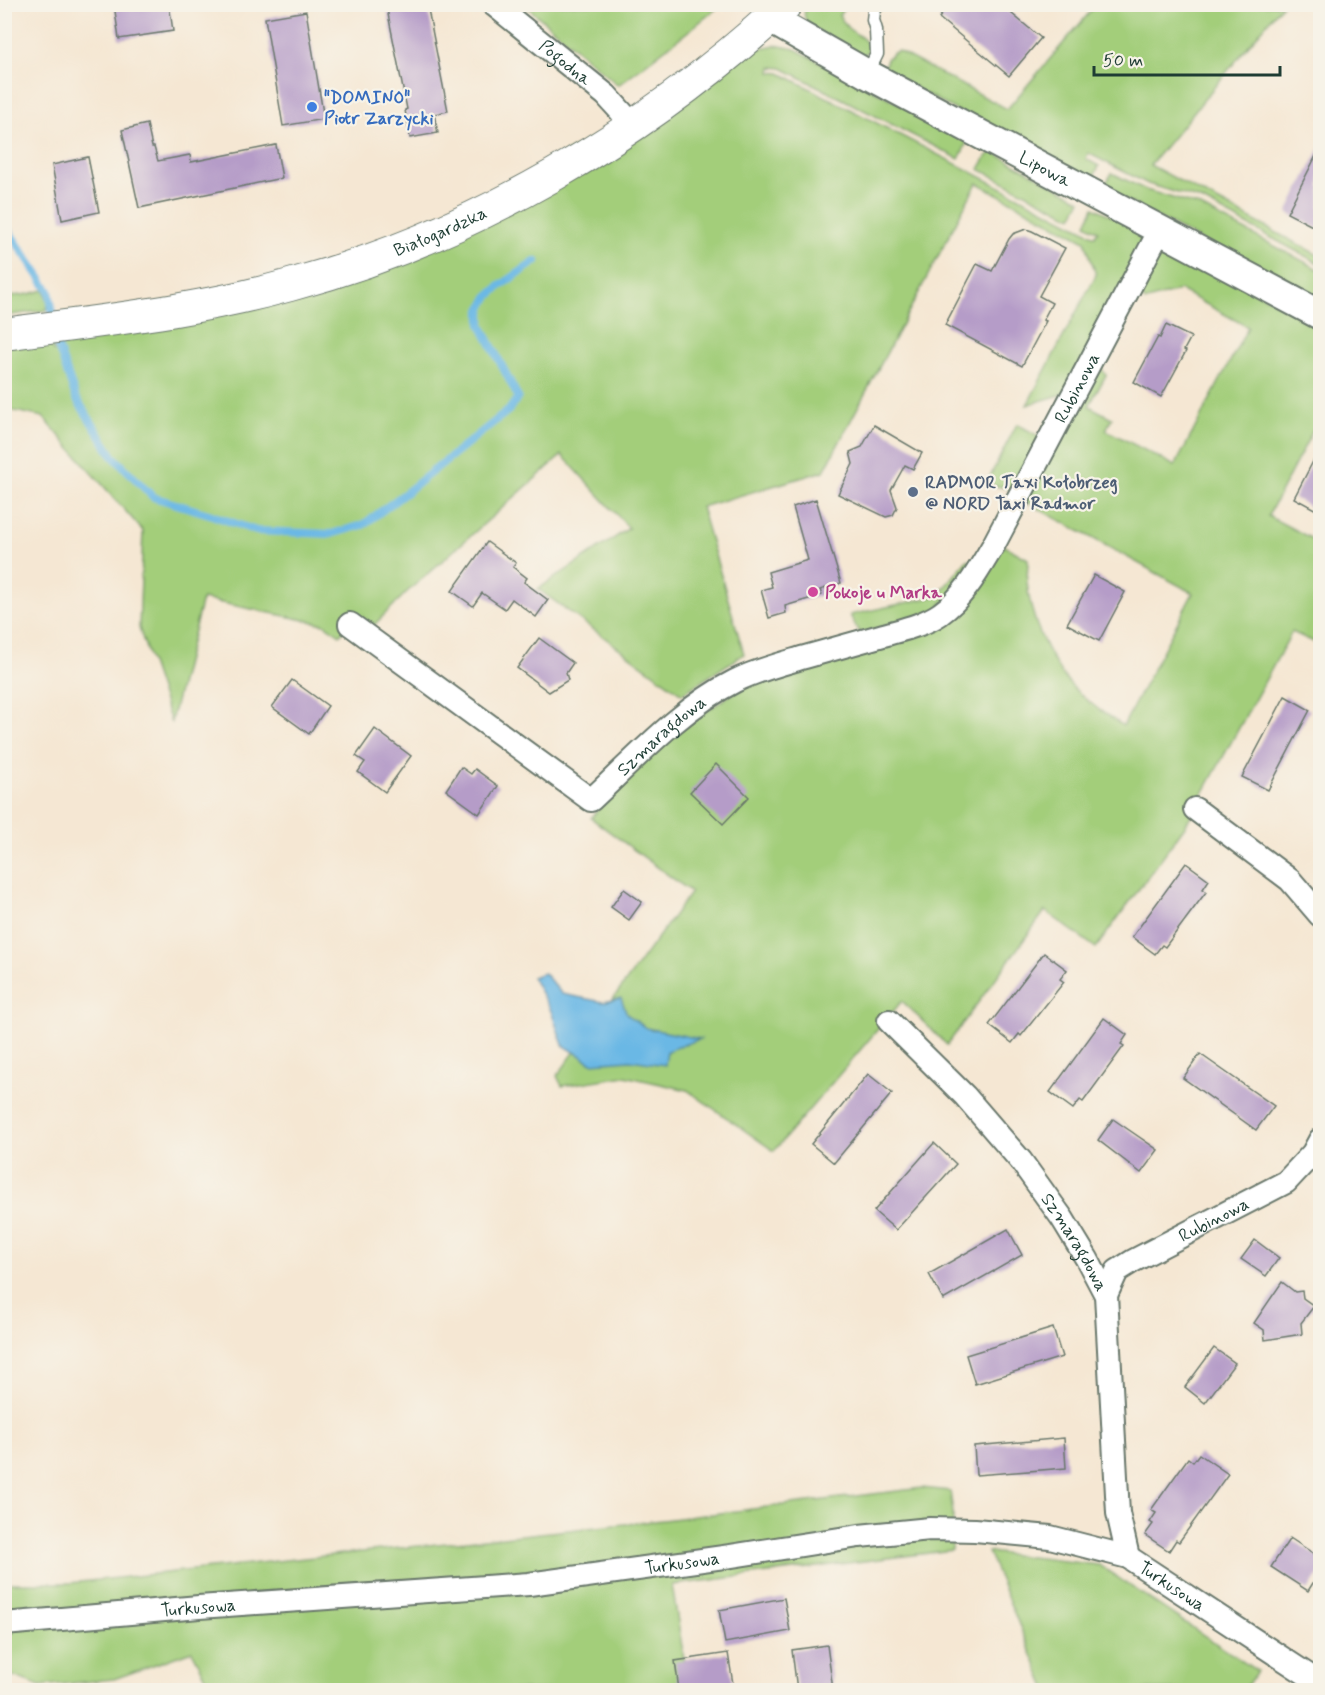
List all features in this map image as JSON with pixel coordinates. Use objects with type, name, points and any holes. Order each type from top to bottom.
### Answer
[{"type":"main road","name":"Białogardzka","points":[[4,334],[149,315],[240,297],[289,286],[362,263],[419,241],[500,203],[574,163],[631,127],[706,73],[779,11]]},
{"type":"street","name":"Pogodna","points":[[493,4],[606,95],[625,116],[631,127]]},
{"type":"street","name":"Lipowa","points":[[779,11],[781,25],[867,74],[1320,315]]},
{"type":"street","name":"Rubinowa","points":[[993,546],[1160,230]]},
{"type":"street","name":"Szmaragdowa","points":[[350,624],[591,800],[680,717],[709,696],[736,681],[762,669],[910,627],[939,614],[964,591],[993,546]]},
{"type":"street","points":[[1195,809],[1290,880],[1320,915]]},
{"type":"street","name":"Szmaragdowa","points":[[889,1021],[965,1096],[1021,1161],[1062,1218],[1106,1295],[1118,1513],[1128,1557]]},
{"type":"street","name":"Rubinowa","points":[[1106,1295],[1117,1271],[1286,1182],[1313,1153],[1320,1140]]},
{"type":"street","name":"Turkusowa","points":[[4,1624],[199,1607],[529,1584],[860,1536],[930,1529],[975,1530],[1050,1537],[1128,1557],[1320,1682]]},
{"type":"lane","points":[[867,74],[877,54],[876,30],[873,20],[874,11],[879,4]]},
{"type":"green space","points":[[525,5],[721,5],[618,85]]},
{"type":"green space","points":[[806,5],[847,5],[839,15],[848,28],[867,43],[868,51],[862,56],[808,25],[804,15]]},
{"type":"green space","points":[[1096,5],[1282,5],[1150,165],[1320,256],[1320,264],[1201,200],[1148,184],[1088,153],[1086,159],[1099,166],[1091,182],[886,73],[887,59],[898,51],[1007,109]]},
{"type":"green space","points":[[775,45],[795,49],[967,139],[966,145],[959,159],[782,68],[772,67],[771,72],[780,73],[1095,236],[1098,231],[1086,224],[1094,207],[1139,230],[1141,242],[1138,256],[1066,393],[1027,405],[1096,275],[1085,241],[977,183],[824,471],[701,507],[744,654],[682,694],[538,589],[629,528],[562,455],[407,592],[370,629],[353,618],[340,635],[324,624],[202,599],[171,722],[139,628],[143,531],[43,417],[5,409],[4,345],[52,343],[53,351],[60,350],[59,342],[308,293],[756,49]]},
{"type":"green space","points":[[993,152],[1081,200],[1072,217],[979,169],[986,157]]},
{"type":"green space","points":[[1112,173],[1146,190],[1199,206],[1320,270],[1320,304],[1103,188]]},
{"type":"green space","points":[[1169,246],[1320,326],[1320,417],[1268,516],[1320,543],[1320,639],[1318,644],[1292,632],[1185,826],[1096,948],[1045,911],[947,1045],[902,1001],[774,1151],[687,1090],[625,1076],[562,1086],[557,1076],[691,892],[591,818],[672,734],[750,682],[910,635],[1003,545],[1028,559],[1027,582],[1032,609],[1041,636],[1061,672],[1081,695],[1123,726],[1193,593],[1024,500],[1097,362],[1106,375],[1089,406],[1112,418],[1106,430],[1175,466],[1248,327],[1180,290],[1145,301],[1136,289],[1154,259]]},
{"type":"green space","points":[[44,290],[48,303],[47,310],[5,316],[5,297]]},
{"type":"green space","points":[[1017,424],[1042,438],[1016,490],[986,484]]},
{"type":"green space","points":[[968,559],[973,569],[936,610],[860,634],[850,615],[937,596]]},
{"type":"green space","points":[[922,1488],[950,1491],[953,1513],[952,1550],[672,1585],[689,1690],[213,1690],[192,1651],[114,1679],[40,1686],[5,1673],[4,1583],[70,1583],[663,1520]]},
{"type":"green space","points":[[988,1552],[1099,1565],[1257,1671],[1244,1690],[1047,1690]]},
{"type":"water","points":[[544,973],[562,994],[603,1002],[621,998],[627,1014],[646,1028],[700,1039],[667,1051],[665,1065],[630,1060],[592,1063],[563,1045],[551,1011],[532,977]]},
{"type":"building","points":[[114,4],[169,4],[173,31],[119,39]]},
{"type":"building","points":[[386,4],[427,4],[448,111],[434,114],[438,133],[410,138],[405,110],[407,109]]},
{"type":"building","points":[[950,4],[1000,4],[1041,38],[1009,76],[939,18]]},
{"type":"building","points":[[306,11],[324,119],[283,126],[265,18]]},
{"type":"building","points":[[147,124],[158,161],[190,155],[191,162],[276,145],[282,178],[139,208],[122,130]]},
{"type":"building","points":[[1320,148],[1320,230],[1287,213]]},
{"type":"building","points":[[88,157],[99,212],[62,220],[52,165]]},
{"type":"building","points":[[1026,229],[1065,248],[1039,296],[1052,303],[1043,320],[1046,321],[1022,366],[945,325],[977,264],[992,271],[1013,234]]},
{"type":"building","points":[[1166,325],[1191,337],[1161,397],[1134,382]]},
{"type":"building","points":[[874,425],[922,453],[913,469],[905,465],[891,490],[897,507],[893,515],[886,517],[838,494],[853,464],[850,452],[862,447]]},
{"type":"building","points":[[1320,448],[1320,512],[1294,498]]},
{"type":"building","points":[[816,499],[841,583],[820,590],[822,595],[785,606],[786,613],[769,618],[761,590],[772,587],[768,572],[808,560],[793,507]]},
{"type":"building","points":[[487,542],[516,563],[513,567],[527,578],[524,582],[548,600],[536,617],[512,599],[505,609],[482,593],[473,606],[452,591]]},
{"type":"building","points":[[1094,575],[1125,592],[1099,641],[1067,624]]},
{"type":"building","points":[[539,638],[573,663],[566,673],[568,680],[549,692],[517,668]]},
{"type":"building","points":[[292,680],[328,706],[309,734],[272,707]]},
{"type":"building","points":[[1285,696],[1310,710],[1268,790],[1242,777]]},
{"type":"building","points":[[375,729],[411,756],[385,792],[358,772],[365,762],[356,756]]},
{"type":"building","points":[[716,764],[749,797],[723,824],[690,792]]},
{"type":"building","points":[[461,767],[471,774],[475,769],[498,786],[479,814],[446,790]]},
{"type":"building","points":[[1186,863],[1209,880],[1203,889],[1206,892],[1165,947],[1162,945],[1155,954],[1132,937]]},
{"type":"building","points":[[624,889],[642,902],[629,920],[611,907]]},
{"type":"building","points":[[1044,953],[1067,970],[1060,979],[1064,982],[1021,1036],[1019,1034],[1012,1043],[989,1025]]},
{"type":"building","points":[[1104,1018],[1127,1035],[1121,1044],[1124,1046],[1083,1102],[1080,1100],[1073,1109],[1050,1092]]},
{"type":"building","points":[[1200,1054],[1274,1106],[1256,1130],[1183,1078]]},
{"type":"building","points":[[868,1074],[892,1093],[834,1163],[811,1144]]},
{"type":"building","points":[[1113,1119],[1158,1150],[1141,1173],[1098,1140]]},
{"type":"building","points":[[934,1143],[956,1164],[896,1230],[874,1211]]},
{"type":"building","points":[[1008,1229],[1022,1255],[943,1300],[929,1274]]},
{"type":"building","points":[[1255,1240],[1279,1258],[1266,1276],[1241,1259]]},
{"type":"building","points":[[1282,1282],[1295,1292],[1302,1291],[1303,1298],[1314,1306],[1301,1323],[1302,1334],[1265,1340],[1264,1330],[1254,1323]]},
{"type":"building","points":[[1053,1328],[1062,1357],[975,1384],[966,1355]]},
{"type":"building","points":[[1214,1348],[1235,1363],[1205,1403],[1185,1387]]},
{"type":"building","points":[[1064,1438],[1066,1468],[976,1475],[974,1446]]},
{"type":"building","points":[[1199,1454],[1228,1474],[1179,1542],[1176,1540],[1169,1551],[1145,1535],[1153,1524],[1150,1522],[1156,1513],[1151,1510],[1188,1458],[1193,1462]]},
{"type":"building","points":[[1290,1538],[1320,1558],[1320,1572],[1308,1591],[1271,1567]]},
{"type":"building","points":[[784,1598],[790,1631],[725,1643],[719,1610]]},
{"type":"building","points":[[827,1645],[833,1690],[797,1690],[792,1650]]},
{"type":"building","points":[[728,1653],[734,1690],[679,1690],[675,1661]]},
{"type":"waterway","points":[[4,224],[49,291],[54,320]]},
{"type":"waterway","points":[[56,335],[76,398],[113,456],[153,497],[256,531],[331,534],[363,525],[509,410],[518,397],[481,325],[481,310],[488,297],[500,286],[536,261]]},
{"type":"place","name":"\"DOMINO\" Piotr Zarzycki","points":[[312,107]]},
{"type":"place","name":"RADMOR Taxi Kołobrzeg @ NORD Taxi Radmor","points":[[913,492]]},
{"type":"place","name":"Pokoje u Marka","points":[[813,592]]}]
